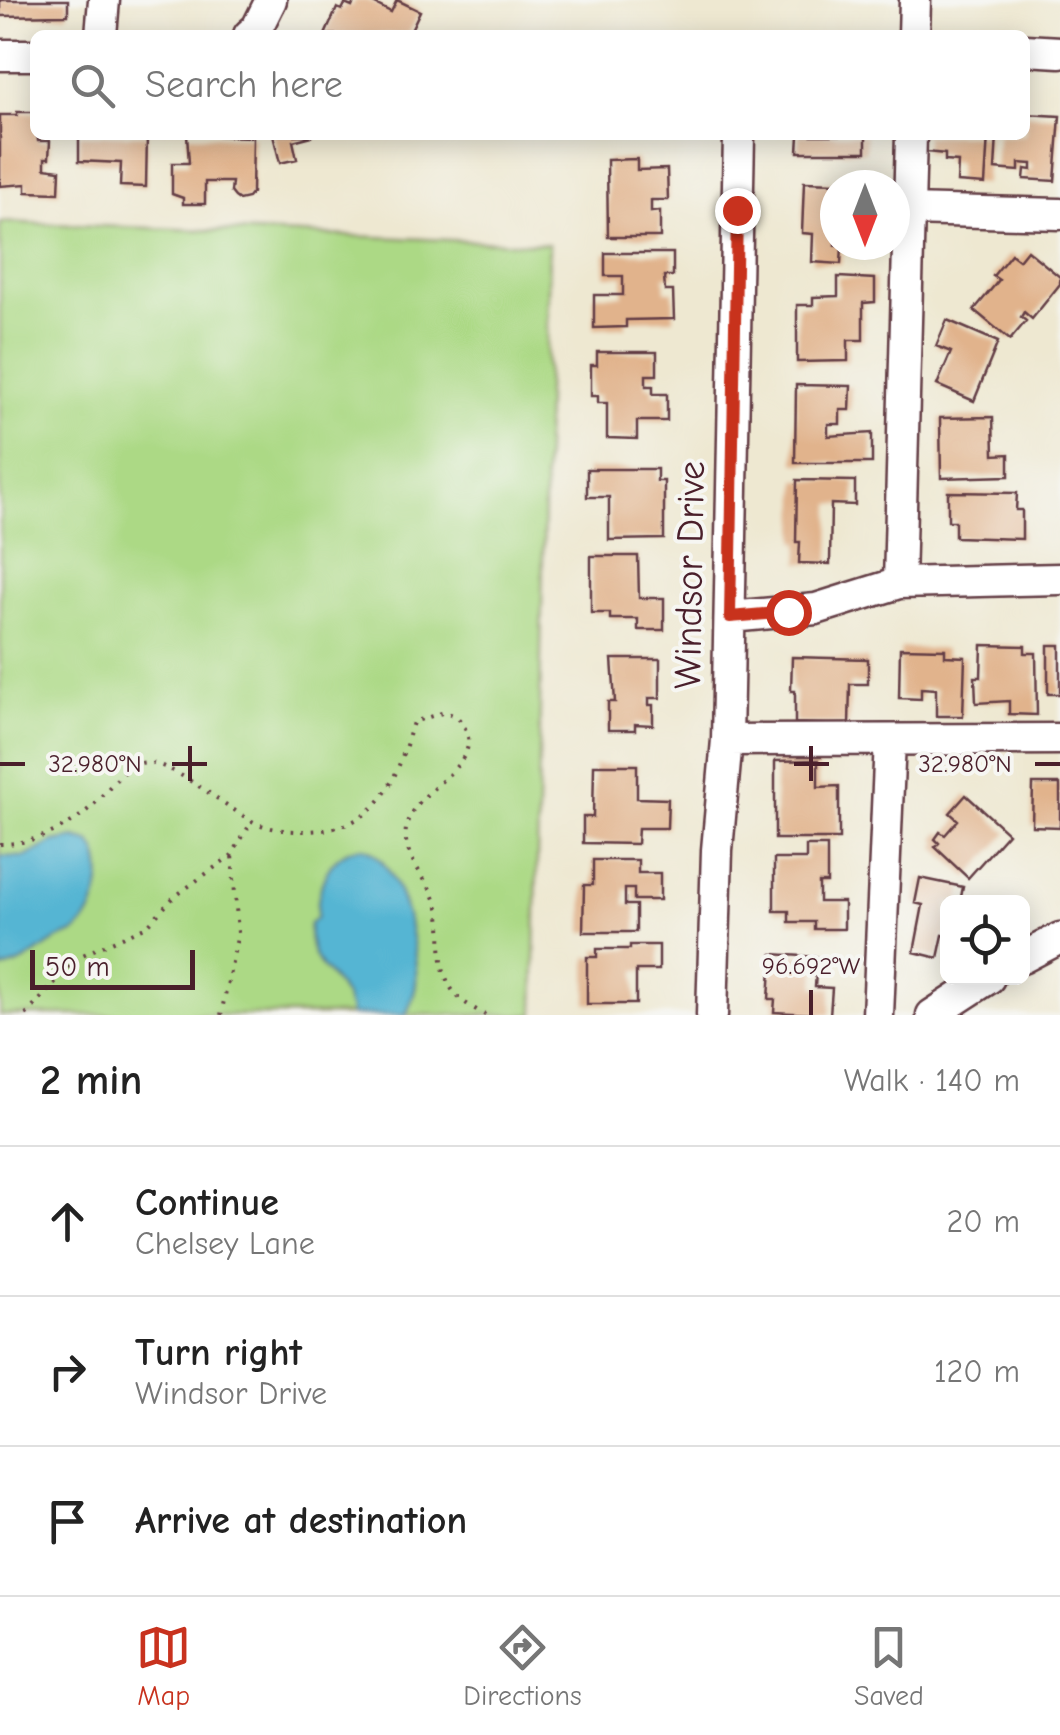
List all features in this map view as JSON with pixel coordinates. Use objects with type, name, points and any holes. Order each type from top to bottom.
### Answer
[{"type":"street","points":[[101,30],[104,0]]},
{"type":"street","points":[[255,30],[271,0]]},
{"type":"street","points":[[914,30],[915,0]]},
{"type":"street","points":[[1030,50],[1060,52]]},
{"type":"street","points":[[0,54],[30,54]]},
{"type":"street","name":"Windsor Drive","points":[[712,1015],[717,850],[727,740],[739,140]]},
{"type":"street","points":[[911,140],[910,210],[1060,214]]},
{"type":"street","points":[[900,582],[909,260]]},
{"type":"street","points":[[730,617],[816,609],[900,582],[1060,579]]},
{"type":"street","points":[[727,740],[1060,739]]},
{"type":"street","points":[[878,1015],[890,740]]},
{"type":"street","points":[[1030,954],[1060,938]]},
{"type":"street","points":[[932,1015],[978,985]]},
{"type":"path","points":[[0,844],[32,842],[50,833],[90,808],[108,787],[146,762],[176,773],[252,821],[282,831],[336,828],[357,818],[389,791],[402,763],[413,722],[445,712],[456,716],[466,734],[464,759],[423,794],[406,823],[406,837],[409,856],[439,909],[440,957],[452,992],[485,1015]]},
{"type":"path","points":[[26,1015],[78,957],[147,926],[174,897],[232,855],[252,821]]},
{"type":"path","points":[[221,1015],[238,933],[232,855]]},
{"type":"green space","points":[[0,222],[549,244],[534,1015],[0,1015]]},
{"type":"water","points":[[75,838],[90,842],[100,862],[99,887],[92,911],[76,932],[23,962],[0,969],[0,856],[25,857],[54,842]]},
{"type":"water","points":[[362,847],[387,868],[397,886],[410,929],[416,984],[406,1015],[351,1015],[340,989],[313,952],[310,923],[317,917],[319,894],[327,872],[341,856]]},
{"type":"building","points":[[0,0],[68,0],[68,15],[0,16]]},
{"type":"building","points":[[355,0],[367,0],[391,12],[397,0],[420,11],[411,30],[327,30],[337,8],[342,10],[345,4],[352,7]]},
{"type":"building","points":[[30,112],[30,140],[50,141],[45,168],[60,170],[59,193],[26,192],[26,184],[0,186],[0,115]]},
{"type":"building","points":[[1030,114],[1060,116],[1055,181],[1024,179],[1025,169],[1032,170],[1032,164],[1019,163],[1019,171],[995,169],[997,140],[1030,140]]},
{"type":"building","points":[[79,140],[147,140],[146,187],[120,186],[121,163],[79,161]]},
{"type":"building","points":[[187,140],[253,140],[252,193],[239,200],[231,192],[232,182],[205,182],[205,204],[183,204],[183,198],[172,194],[172,163],[189,163]]},
{"type":"building","points":[[274,140],[297,140],[293,141],[297,159],[280,163]]},
{"type":"building","points":[[799,140],[866,140],[866,152],[798,152]]},
{"type":"building","points":[[926,140],[988,140],[985,184],[957,182],[958,162],[945,161],[945,154],[925,152]]},
{"type":"building","points":[[637,159],[637,170],[667,169],[668,200],[651,200],[651,212],[660,211],[660,237],[608,237],[607,160]]},
{"type":"building","points":[[804,182],[820,183],[820,260],[841,260],[841,264],[812,262],[813,234],[802,233]]},
{"type":"building","points":[[1027,250],[1060,277],[1060,284],[1032,319],[1024,312],[1021,317],[1026,321],[1010,340],[974,310],[999,280],[993,276],[1011,254],[1019,260]]},
{"type":"building","points":[[605,253],[673,253],[673,276],[664,276],[665,291],[673,291],[674,319],[626,320],[626,327],[594,328],[594,295],[623,295],[623,276],[605,276]]},
{"type":"building","points":[[838,277],[875,279],[875,302],[863,303],[863,340],[848,340],[848,361],[797,362],[797,305],[813,305],[813,297],[838,296]]},
{"type":"building","points":[[947,320],[998,342],[974,401],[937,385],[951,352],[936,346]]},
{"type":"building","points":[[597,352],[657,352],[657,375],[646,375],[646,386],[653,386],[653,394],[667,394],[667,421],[637,421],[637,439],[607,438],[607,403],[598,403],[598,396],[591,396],[591,365],[597,365]]},
{"type":"building","points":[[796,385],[851,386],[850,410],[840,410],[840,424],[828,424],[828,436],[872,433],[872,463],[795,463]]},
{"type":"building","points":[[993,417],[994,455],[1009,454],[1009,476],[941,478],[940,418]]},
{"type":"building","points":[[587,469],[657,469],[657,481],[664,481],[664,539],[609,540],[609,497],[587,497]]},
{"type":"building","points":[[797,480],[855,481],[855,505],[831,504],[830,564],[799,563]]},
{"type":"building","points":[[948,492],[1017,493],[1016,510],[1022,510],[1022,539],[955,537],[955,521],[948,521]]},
{"type":"building","points":[[591,556],[638,556],[639,598],[664,598],[664,630],[638,630],[638,619],[610,619],[610,613],[591,613]]},
{"type":"building","points":[[982,645],[1025,646],[1025,653],[1036,653],[1037,715],[1009,714],[1009,701],[976,703],[975,677],[981,677]]},
{"type":"building","points":[[1048,645],[1060,645],[1060,694],[1048,694]]},
{"type":"building","points":[[900,648],[945,649],[945,656],[965,657],[963,716],[936,716],[936,689],[921,688],[921,699],[899,698]]},
{"type":"building","points":[[792,657],[868,659],[868,684],[850,684],[849,725],[795,723]]},
{"type":"building","points":[[612,659],[660,659],[660,698],[649,698],[653,725],[608,730],[608,702],[615,702]]},
{"type":"building","points":[[818,760],[818,787],[839,786],[839,839],[775,839],[775,761]]},
{"type":"building","points":[[594,765],[637,765],[637,798],[668,799],[667,828],[638,828],[637,844],[583,843],[583,817],[593,817]]},
{"type":"building","points":[[1033,784],[1060,784],[1060,827],[1032,826]]},
{"type":"building","points":[[966,795],[1008,833],[968,878],[935,847],[940,832],[945,835],[958,820],[950,813]]},
{"type":"building","points":[[806,846],[827,846],[827,883],[819,883],[819,902],[844,902],[844,929],[814,929],[814,922],[789,922],[789,911],[774,911],[774,859],[806,859]]},
{"type":"building","points":[[593,860],[638,860],[638,873],[660,873],[660,900],[634,900],[634,889],[625,889],[625,905],[636,905],[636,932],[583,932],[584,885],[593,885]]},
{"type":"building","points":[[920,878],[963,887],[961,895],[940,895],[938,958],[914,952],[923,905],[915,903]]},
{"type":"building","points":[[630,945],[659,945],[659,970],[636,970],[636,1004],[587,1004],[587,957],[597,957],[597,949],[630,949]]},
{"type":"building","points":[[772,954],[817,957],[815,987],[832,988],[830,1015],[774,1012],[775,999],[769,999]]},
{"type":"route","points":[[737,210],[730,617],[788,612]]}]
